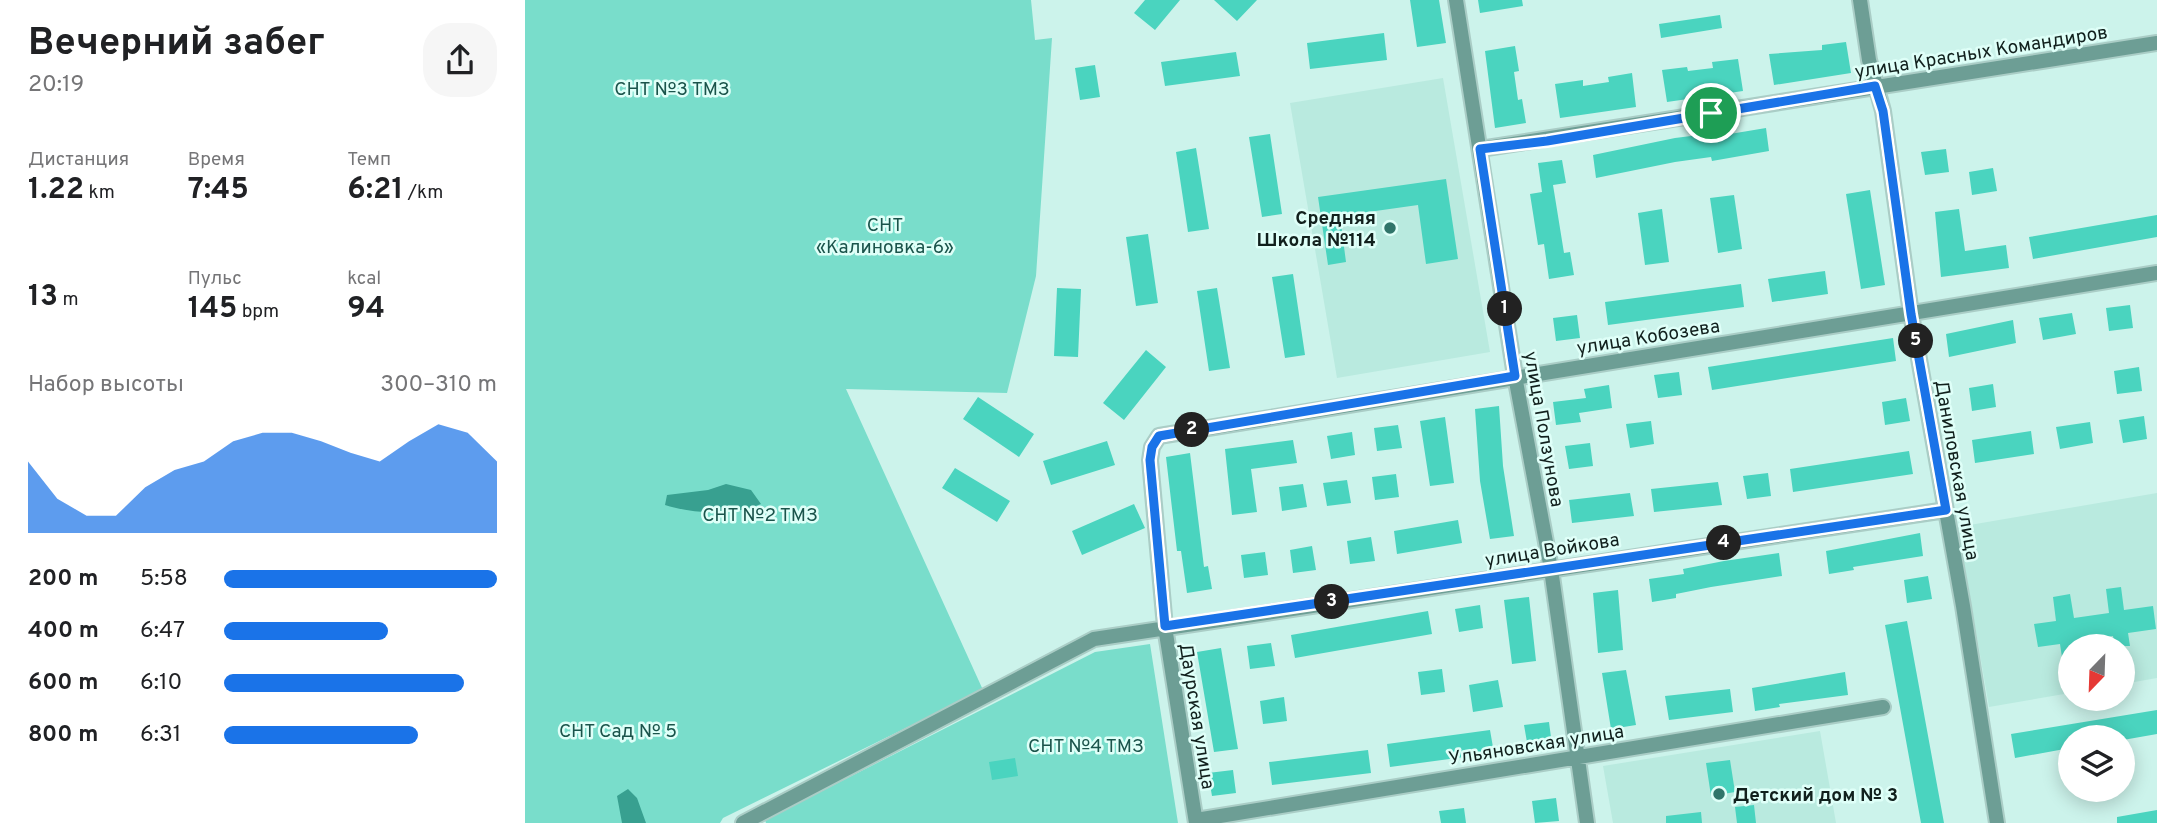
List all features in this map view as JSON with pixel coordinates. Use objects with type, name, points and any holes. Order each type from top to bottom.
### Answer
[{"type":"street","name":"улица Ползунова","points":[[1456,0],[1515,376],[1551,569],[1587,823]]},
{"type":"street","name":"Даниловская улица","points":[[1860,0],[1875,86],[1883,111],[1911,314],[1997,823]]},
{"type":"street","name":"улица Красных Командиров","points":[[1480,149],[1547,141],[1875,86],[2157,43]]},
{"type":"street","name":"улица Кобозева","points":[[1152,447],[1159,436],[2157,273]]},
{"type":"street","name":"Даурская улица","points":[[1152,447],[1150,460],[1165,626],[1196,821]]},
{"type":"street","name":"улица Войкова","points":[[743,823],[1094,639],[1165,626],[1946,510]]},
{"type":"street","name":"Ульяновская улица","points":[[1196,821],[1883,707]]},
{"type":"shaded area","name":"Средняя Школа №114","points":[[1443,78],[1490,352],[1337,378],[1290,103]]},
{"type":"shaded area","points":[[726,484],[751,490],[761,504],[726,512],[688,510],[665,505],[667,495],[708,490]]},
{"type":"shaded area","points":[[2157,493],[2157,678],[2135,682],[2135,634],[2058,634],[2058,695],[1989,707],[1958,527]]},
{"type":"shaded area","name":"Детский дом № 3","points":[[1820,731],[1836,823],[1613,823],[1603,766]]},
{"type":"shaded area","points":[[628,789],[637,798],[646,823],[622,823],[617,796]]},
{"type":"green space","points":[[525,0],[1031,0],[1035,40],[1052,38],[1036,276],[1007,393],[846,389],[983,690],[723,818],[720,823],[525,823]]},
{"type":"green space","name":"СНТ №4 ТМЗ","points":[[1150,644],[1178,823],[766,823],[765,820],[1095,652]]},
{"type":"building","points":[[1145,0],[1180,0],[1155,30],[1134,13]]},
{"type":"building","points":[[1214,0],[1257,0],[1237,21]]},
{"type":"building","points":[[1410,0],[1439,0],[1446,43],[1417,47]]},
{"type":"building","points":[[1478,0],[1522,0],[1523,6],[1480,13]]},
{"type":"building","points":[[1720,15],[1722,28],[1661,38],[1659,24]]},
{"type":"building","points":[[1384,33],[1387,60],[1310,69],[1307,43]]},
{"type":"building","points":[[1846,42],[1851,73],[1774,85],[1769,54],[1822,50],[1822,45]]},
{"type":"building","points":[[1515,46],[1519,71],[1514,72],[1518,100],[1522,99],[1526,123],[1495,128],[1485,51]]},
{"type":"building","points":[[1236,52],[1240,76],[1165,86],[1161,62]]},
{"type":"building","points":[[1738,59],[1743,91],[1667,102],[1662,70],[1713,68],[1712,62]]},
{"type":"building","points":[[1095,65],[1100,97],[1080,100],[1075,68]]},
{"type":"building","points":[[1632,73],[1636,107],[1560,118],[1555,84],[1583,80],[1583,86],[1609,82],[1608,77]]},
{"type":"building","points":[[1766,128],[1769,151],[1712,161],[1711,157],[1675,162],[1596,178],[1593,155],[1675,138],[1699,135],[1700,139]]},
{"type":"building","points":[[1270,134],[1282,214],[1262,217],[1249,137]]},
{"type":"building","points":[[1196,148],[1209,229],[1188,232],[1176,152]]},
{"type":"building","points":[[1946,149],[1949,172],[1925,175],[1921,152]]},
{"type":"building","points":[[1562,160],[1566,183],[1553,185],[1564,253],[1570,252],[1574,275],[1549,279],[1544,244],[1538,245],[1530,194],[1542,192],[1538,163]]},
{"type":"building","points":[[1993,168],[1997,191],[1972,195],[1969,172]]},
{"type":"building","points":[[1446,179],[1458,259],[1426,264],[1418,205],[1340,216],[1346,262],[1328,265],[1318,197]]},
{"type":"building","points":[[1870,190],[1885,285],[1861,289],[1846,194]]},
{"type":"building","points":[[1734,195],[1742,249],[1718,253],[1710,198]]},
{"type":"building","points":[[1662,209],[1669,262],[1645,265],[1638,213]]},
{"type":"building","points":[[1959,209],[1965,251],[2006,245],[2009,268],[1941,277],[1935,212]]},
{"type":"building","points":[[2157,215],[2157,237],[2033,259],[2029,237]]},
{"type":"building","points":[[1148,234],[1158,303],[1136,306],[1126,237]]},
{"type":"building","points":[[1825,271],[1828,294],[1772,302],[1768,279]]},
{"type":"building","points":[[1293,274],[1305,355],[1285,358],[1272,277]]},
{"type":"building","points":[[1741,284],[1744,307],[1608,325],[1605,302]]},
{"type":"building","points":[[1057,288],[1081,289],[1078,357],[1054,356]]},
{"type":"building","points":[[1217,288],[1230,368],[1209,371],[1197,291]]},
{"type":"building","points":[[2130,305],[2133,328],[2109,331],[2106,308]]},
{"type":"building","points":[[2072,313],[2076,334],[2043,340],[2039,318]]},
{"type":"building","points":[[1577,315],[1580,338],[1556,341],[1553,318]]},
{"type":"building","points":[[2013,320],[2016,343],[1949,357],[1946,334]]},
{"type":"building","points":[[1893,338],[1896,361],[1712,390],[1708,367]]},
{"type":"building","points":[[1146,350],[1166,367],[1124,420],[1103,403]]},
{"type":"building","points":[[2139,367],[2142,391],[2117,394],[2114,371]]},
{"type":"building","points":[[1679,372],[1682,395],[1658,398],[1654,375]]},
{"type":"building","points":[[1993,384],[1996,407],[1972,411],[1969,388]]},
{"type":"building","points":[[1609,385],[1612,408],[1579,413],[1581,422],[1556,425],[1553,402],[1586,398],[1584,389]]},
{"type":"building","points":[[978,397],[1034,434],[1019,457],[963,419]]},
{"type":"building","points":[[1906,398],[1910,421],[1885,425],[1882,402]]},
{"type":"building","points":[[1499,406],[1503,466],[1514,536],[1490,539],[1480,481],[1475,409]]},
{"type":"building","points":[[2144,416],[2147,439],[2123,443],[2119,420]]},
{"type":"building","points":[[1445,417],[1454,483],[1430,486],[1420,421]]},
{"type":"building","points":[[1651,421],[1654,444],[1630,448],[1626,424]]},
{"type":"building","points":[[2090,422],[2093,443],[2060,449],[2056,427]]},
{"type":"building","points":[[1398,425],[1402,448],[1377,451],[1374,428]]},
{"type":"building","points":[[2031,431],[2034,454],[1975,463],[1972,440]]},
{"type":"building","points":[[1352,432],[1355,455],[1331,459],[1327,436]]},
{"type":"building","points":[[1293,440],[1297,463],[1251,469],[1257,512],[1232,515],[1225,449]]},
{"type":"building","points":[[1107,441],[1115,465],[1051,485],[1043,461]]},
{"type":"building","points":[[1590,443],[1593,466],[1569,469],[1565,446]]},
{"type":"building","points":[[1909,451],[1913,474],[1793,492],[1790,469]]},
{"type":"building","points":[[1190,453],[1204,567],[1208,566],[1212,589],[1187,593],[1181,551],[1177,551],[1166,457]]},
{"type":"building","points":[[955,468],[1010,501],[997,522],[942,488]]},
{"type":"building","points":[[1768,473],[1771,496],[1747,499],[1743,476]]},
{"type":"building","points":[[1396,474],[1399,497],[1375,500],[1372,477]]},
{"type":"building","points":[[1347,480],[1351,503],[1327,506],[1323,483]]},
{"type":"building","points":[[1718,482],[1722,505],[1654,512],[1651,489]]},
{"type":"building","points":[[1303,484],[1307,507],[1282,511],[1279,487]]},
{"type":"building","points":[[1630,493],[1634,516],[1572,523],[1569,500]]},
{"type":"building","points":[[1134,504],[1145,528],[1082,555],[1072,531]]},
{"type":"building","points":[[1458,520],[1462,543],[1397,554],[1394,531]]},
{"type":"building","points":[[1920,533],[1923,556],[1853,567],[1854,570],[1829,574],[1826,551]]},
{"type":"building","points":[[1371,537],[1375,561],[1350,564],[1347,541]]},
{"type":"building","points":[[1312,546],[1316,570],[1293,573],[1290,550]]},
{"type":"building","points":[[1265,552],[1268,575],[1244,578],[1241,555]]},
{"type":"building","points":[[1779,553],[1782,576],[1676,594],[1676,598],[1652,602],[1649,579],[1684,574],[1683,569]]},
{"type":"building","points":[[1928,576],[1932,599],[1907,603],[1904,580]]},
{"type":"building","points":[[2121,587],[2124,610],[2153,606],[2156,629],[2128,634],[2058,634],[2058,644],[2038,647],[2034,624],[2056,621],[2053,597],[2070,594],[2074,618],[2109,613],[2106,589]]},
{"type":"building","points":[[1618,590],[1623,650],[1598,653],[1593,593]]},
{"type":"building","points":[[1529,597],[1536,661],[1512,664],[1504,600]]},
{"type":"building","points":[[1480,605],[1483,628],[1459,632],[1455,609]]},
{"type":"building","points":[[1428,611],[1432,634],[1295,658],[1291,635]]},
{"type":"building","points":[[1907,621],[1944,823],[1921,823],[1885,625]]},
{"type":"building","points":[[1271,643],[1275,666],[1250,669],[1247,646]]},
{"type":"building","points":[[1221,648],[1238,749],[1214,752],[1197,652]]},
{"type":"building","points":[[1442,669],[1445,692],[1421,695],[1418,672]]},
{"type":"building","points":[[1626,670],[1636,725],[1611,729],[1602,673]]},
{"type":"building","points":[[1845,672],[1848,695],[1779,704],[1780,707],[1755,711],[1752,688]]},
{"type":"building","points":[[1498,680],[1503,707],[1473,712],[1469,685]]},
{"type":"building","points":[[1730,689],[1733,712],[1669,720],[1665,696]]},
{"type":"building","points":[[1284,697],[1287,721],[1263,724],[1260,701]]},
{"type":"building","points":[[2157,710],[2157,734],[2135,738],[2135,725],[2066,725]]},
{"type":"building","points":[[1549,722],[1552,745],[1528,748],[1524,725]]},
{"type":"building","points":[[2058,726],[2058,750],[2015,758],[2011,734]]},
{"type":"building","points":[[1490,730],[1494,753],[1390,767],[1387,744]]},
{"type":"building","points":[[1368,750],[1371,773],[1272,785],[1269,762]]},
{"type":"building","points":[[1015,758],[1018,776],[992,780],[989,762]]},
{"type":"building","points":[[1730,760],[1735,792],[1711,796],[1706,763]]},
{"type":"building","points":[[1233,770],[1236,793],[1212,796],[1208,773]]},
{"type":"building","points":[[1556,798],[1559,821],[1535,823],[1532,801]]},
{"type":"building","points":[[1754,805],[1756,823],[1737,823],[1735,807]]},
{"type":"building","points":[[1464,808],[1466,823],[1441,823],[1439,811]]},
{"type":"building","points":[[2157,810],[2157,823],[2117,823],[2117,817]]},
{"type":"building","points":[[1701,812],[1702,823],[1666,823],[1666,816]]},
{"type":"place","name":"Средняя Школа №114","points":[[1390,228]]},
{"type":"place","name":"Детский дом № 3","points":[[1719,794]]},
{"type":"route","points":[[1875,86],[1883,111],[1911,314],[1946,510],[1165,626],[1150,460],[1152,447],[1159,436],[1515,376],[1480,149],[1547,141],[1711,113],[1875,86]]},
{"type":"park label","name":"СНТ №3 ТМЗ","points":[[672,88]]},
{"type":"park label","name":"СНТ «Калиновка-6»","points":[[885,235]]},
{"type":"park label","name":"СНТ №2 ТМЗ","points":[[760,514]]},
{"type":"park label","name":"СНТ Сад № 5","points":[[618,730]]}]
